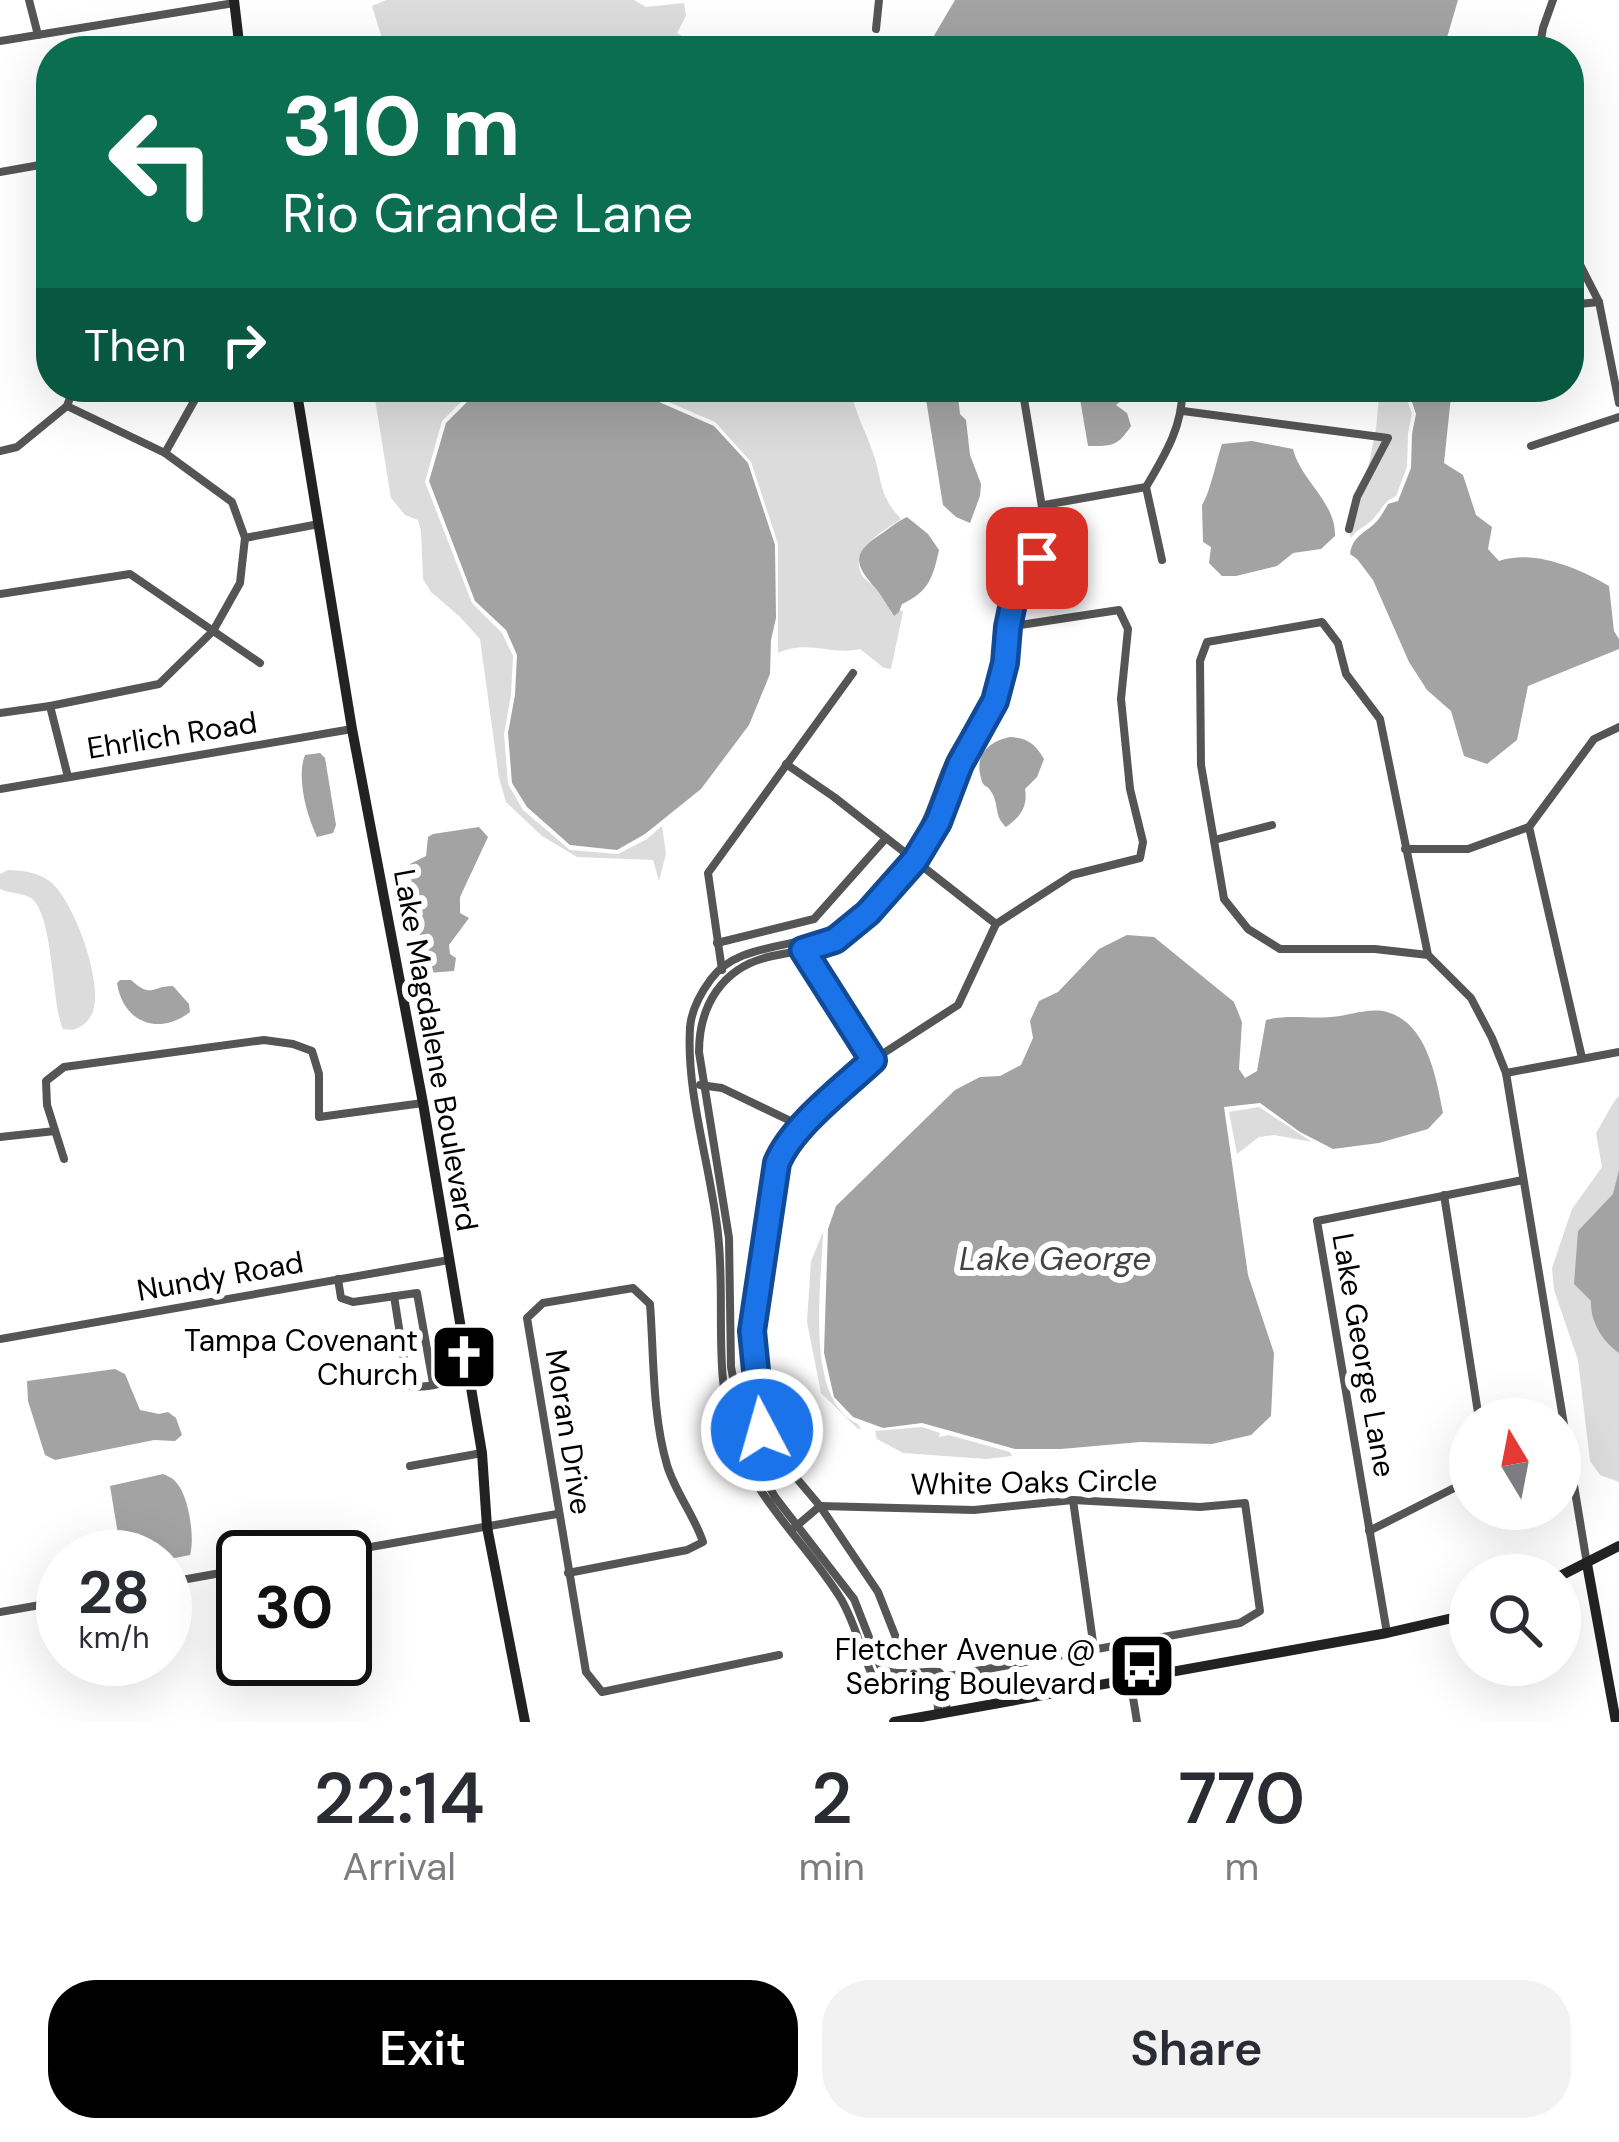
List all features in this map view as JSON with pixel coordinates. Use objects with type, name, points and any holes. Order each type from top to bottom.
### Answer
[{"type":"street","points":[[28,0],[38,35]]},
{"type":"street","points":[[876,28],[879,0]]},
{"type":"street","points":[[1543,36],[1553,0]]},
{"type":"street","points":[[0,41],[234,2],[238,36]]},
{"type":"street","points":[[0,172],[36,166]]},
{"type":"street","points":[[1584,272],[1599,302],[1619,403]]},
{"type":"street","points":[[1584,304],[1599,302]]},
{"type":"street","points":[[0,451],[17,447],[69,402]]},
{"type":"street","points":[[166,453],[194,402]]},
{"type":"street","name":"Lake Magdalene Boulevard","points":[[299,402],[482,1453],[487,1527],[525,1722]]},
{"type":"street","points":[[943,1713],[929,1683],[895,1686],[878,1682],[872,1675],[841,1600],[794,1528],[753,1480],[736,1444],[724,1393],[726,1331],[719,1240],[699,1085],[689,1048],[690,1021],[695,1004],[723,972],[802,946],[824,945],[845,934],[868,913],[938,822],[960,764],[995,701],[1005,663],[1004,626],[1010,594],[1037,558],[1046,531],[1025,402]]},
{"type":"street","points":[[1162,560],[1146,487],[1166,453],[1183,402]]},
{"type":"street","points":[[0,712],[159,684],[213,631],[240,584],[244,538],[232,502],[166,453],[68,406]]},
{"type":"street","points":[[1183,411],[1388,437],[1357,497],[1349,529]]},
{"type":"street","points":[[1531,446],[1619,417]]},
{"type":"street","points":[[1044,506],[1146,487]]},
{"type":"street","points":[[244,538],[319,524]]},
{"type":"street","points":[[0,594],[130,574],[260,663]]},
{"type":"street","points":[[902,1653],[878,1592],[762,1430],[752,1331],[783,1149],[873,1060],[958,1005],[997,923],[1072,875],[1140,858],[1143,842],[1130,789],[1121,699],[1128,629],[1119,610],[1004,626]]},
{"type":"street","points":[[1428,955],[1375,949],[1280,949],[1248,929],[1224,899],[1201,765],[1200,661],[1207,642],[1322,622],[1337,643],[1346,674],[1380,719],[1428,955],[1471,998],[1506,1073],[1616,1722]]},
{"type":"street","points":[[723,972],[708,873],[853,673]]},
{"type":"street","points":[[50,706],[68,777]]},
{"type":"street","points":[[1405,849],[1468,849],[1528,827],[1594,739],[1619,727]]},
{"type":"street","name":"Ehrlich Road","points":[[0,789],[352,729]]},
{"type":"street","points":[[786,764],[997,923]]},
{"type":"street","points":[[1214,840],[1272,825]]},
{"type":"street","points":[[1528,827],[1582,1058]]},
{"type":"street","points":[[717,943],[814,919],[886,838]]},
{"type":"street","points":[[802,946],[873,1060]]},
{"type":"street","points":[[64,1160],[47,1105],[46,1081],[64,1067],[264,1040],[312,1051],[319,1074],[319,1118],[423,1103]]},
{"type":"street","points":[[1506,1073],[1619,1052]]},
{"type":"street","points":[[699,1085],[722,1088],[803,1126]]},
{"type":"street","points":[[0,1137],[55,1130]]},
{"type":"street","name":"Lake George Lane","points":[[1387,1633],[1317,1221],[1523,1180]]},
{"type":"street","points":[[1444,1195],[1476,1398]]},
{"type":"street","name":"Nundy Road","points":[[0,1339],[449,1260]]},
{"type":"street","points":[[338,1280],[341,1298],[346,1301],[417,1293],[433,1383]]},
{"type":"street","name":"Moran Drive","points":[[568,1573],[687,1550],[703,1542],[666,1462],[650,1304],[633,1288],[543,1303],[527,1318],[557,1514],[586,1672],[602,1692],[779,1655]]},
{"type":"street","points":[[394,1296],[408,1385],[419,1389],[469,1377]]},
{"type":"street","points":[[726,1331],[752,1331]]},
{"type":"street","points":[[410,1466],[482,1453]]},
{"type":"street","points":[[1369,1531],[1449,1491]]},
{"type":"street","points":[[1073,1500],[1094,1649]]},
{"type":"street","name":"White Oaks Circle","points":[[794,1528],[854,1599],[881,1668],[892,1673],[923,1670],[943,1677],[1240,1623],[1260,1611],[1246,1502],[1200,1507],[1073,1500],[974,1510],[820,1506]]},
{"type":"street","points":[[794,1528],[820,1506]]},
{"type":"street","points":[[372,1547],[557,1514]]},
{"type":"street","points":[[1581,1567],[1619,1546]]},
{"type":"street","points":[[0,1612],[36,1606]]},
{"type":"street","points":[[894,1722],[1449,1619]]},
{"type":"street","points":[[943,1677],[943,1713]]},
{"type":"street","points":[[1130,1679],[1137,1722]]},
{"type":"shaded area","points":[[386,0],[634,0],[646,7],[684,3],[686,16],[677,33],[682,36],[381,36],[372,6]]},
{"type":"shaded area","points":[[375,402],[461,402],[442,421],[425,482],[472,603],[502,633],[513,656],[504,734],[508,784],[523,810],[570,850],[618,854],[662,826],[666,854],[659,881],[653,860],[577,857],[542,836],[506,802],[480,639],[431,592],[423,579],[418,520],[405,515],[391,498]]},
{"type":"shaded area","points":[[669,402],[854,402],[884,493],[901,519],[869,542],[859,558],[863,577],[893,615],[903,612],[891,669],[860,649],[800,647],[778,653],[778,544],[751,462],[715,422]]},
{"type":"shaded area","points":[[1379,402],[1408,402],[1412,413],[1407,467],[1396,496],[1351,538],[1348,525],[1367,473]]},
{"type":"shaded area","points":[[8,870],[32,873],[53,884],[78,926],[91,964],[95,998],[90,1018],[73,1030],[63,1029],[59,1016],[48,937],[37,905],[29,897],[0,889],[0,874]]},
{"type":"shaded area","points":[[1619,1096],[1619,1482],[1600,1475],[1590,1461],[1578,1360],[1554,1290],[1552,1268],[1572,1209],[1602,1167],[1596,1133]]},
{"type":"shaded area","points":[[1259,1107],[1312,1142],[1259,1137],[1237,1154],[1229,1112]]},
{"type":"shaded area","points":[[823,1232],[822,1366],[841,1411],[861,1430],[821,1393],[807,1322],[811,1261]]},
{"type":"shaded area","points":[[922,1427],[940,1433],[939,1437],[949,1435],[1012,1456],[986,1459],[903,1453],[877,1439],[875,1431]]},
{"type":"water","points":[[955,0],[1458,0],[1447,36],[934,36]]},
{"type":"water","points":[[467,402],[659,402],[714,426],[748,463],[775,545],[776,618],[770,674],[749,725],[701,789],[617,850],[570,845],[527,807],[512,783],[508,733],[517,655],[506,630],[475,601],[429,481],[446,423]]},
{"type":"water","points":[[926,402],[959,402],[981,484],[970,523],[943,505]]},
{"type":"water","points":[[1081,402],[1120,402],[1116,405],[1127,413],[1131,426],[1118,442],[1088,446]]},
{"type":"water","points":[[1412,402],[1450,402],[1444,463],[1463,475],[1476,515],[1492,527],[1488,549],[1499,561],[1541,559],[1609,586],[1619,649],[1528,686],[1517,740],[1487,764],[1464,756],[1451,711],[1427,690],[1409,662],[1373,580],[1350,554],[1357,538],[1388,504],[1398,501],[1411,468],[1416,414]]},
{"type":"water","points":[[1252,441],[1293,449],[1330,513],[1335,536],[1321,549],[1293,553],[1277,566],[1222,576],[1209,563],[1211,547],[1203,542],[1202,505],[1222,444]]},
{"type":"water","points":[[907,517],[939,550],[928,583],[894,616],[859,560],[871,541]]},
{"type":"water","points":[[1010,737],[1030,743],[1044,759],[1037,777],[1025,789],[1022,811],[1006,827],[979,770],[985,750]]},
{"type":"water","points":[[320,753],[325,758],[336,825],[333,833],[317,837],[306,808],[302,775],[305,755]]},
{"type":"water","points":[[479,827],[488,837],[460,897],[460,913],[469,918],[449,945],[456,958],[454,971],[428,973],[410,864],[426,856],[428,837],[433,834]]},
{"type":"water","name":"Lake George","points":[[1127,935],[1154,937],[1234,1002],[1242,1022],[1239,1069],[1245,1078],[1257,1071],[1266,1020],[1373,1011],[1387,1012],[1412,1027],[1433,1068],[1443,1113],[1428,1129],[1379,1143],[1333,1149],[1260,1103],[1224,1107],[1248,1275],[1274,1353],[1271,1416],[1251,1435],[1212,1444],[1140,1442],[1061,1449],[1015,1449],[922,1423],[883,1428],[853,1417],[834,1397],[824,1353],[828,1229],[836,1206],[955,1090],[1021,1065],[1033,1038],[1030,1021],[1039,1001],[1058,992],[1099,949]]},
{"type":"water","points":[[131,980],[148,990],[173,986],[190,1012],[166,1023],[144,1021],[127,1008],[117,983]]},
{"type":"water","points":[[1619,1170],[1619,1353],[1598,1330],[1591,1301],[1574,1284],[1578,1231],[1613,1194]]},
{"type":"water","points":[[115,1369],[125,1374],[140,1410],[168,1412],[176,1418],[182,1435],[175,1441],[154,1440],[55,1460],[45,1455],[28,1401],[27,1381]]},
{"type":"water","points":[[163,1474],[183,1493],[191,1530],[117,1530],[110,1486]]},
{"type":"place","name":"Tampa Covenant Church","points":[[464,1357]]},
{"type":"place","name":"Fletcher Avenue @ Sebring Boulevard","points":[[1142,1666]]},
{"type":"route","points":[[762,1430],[752,1331],[777,1163],[803,1126],[873,1060],[803,950],[835,940],[868,913],[915,860],[938,822],[960,764],[995,701],[1017,584],[1037,558]]}]
